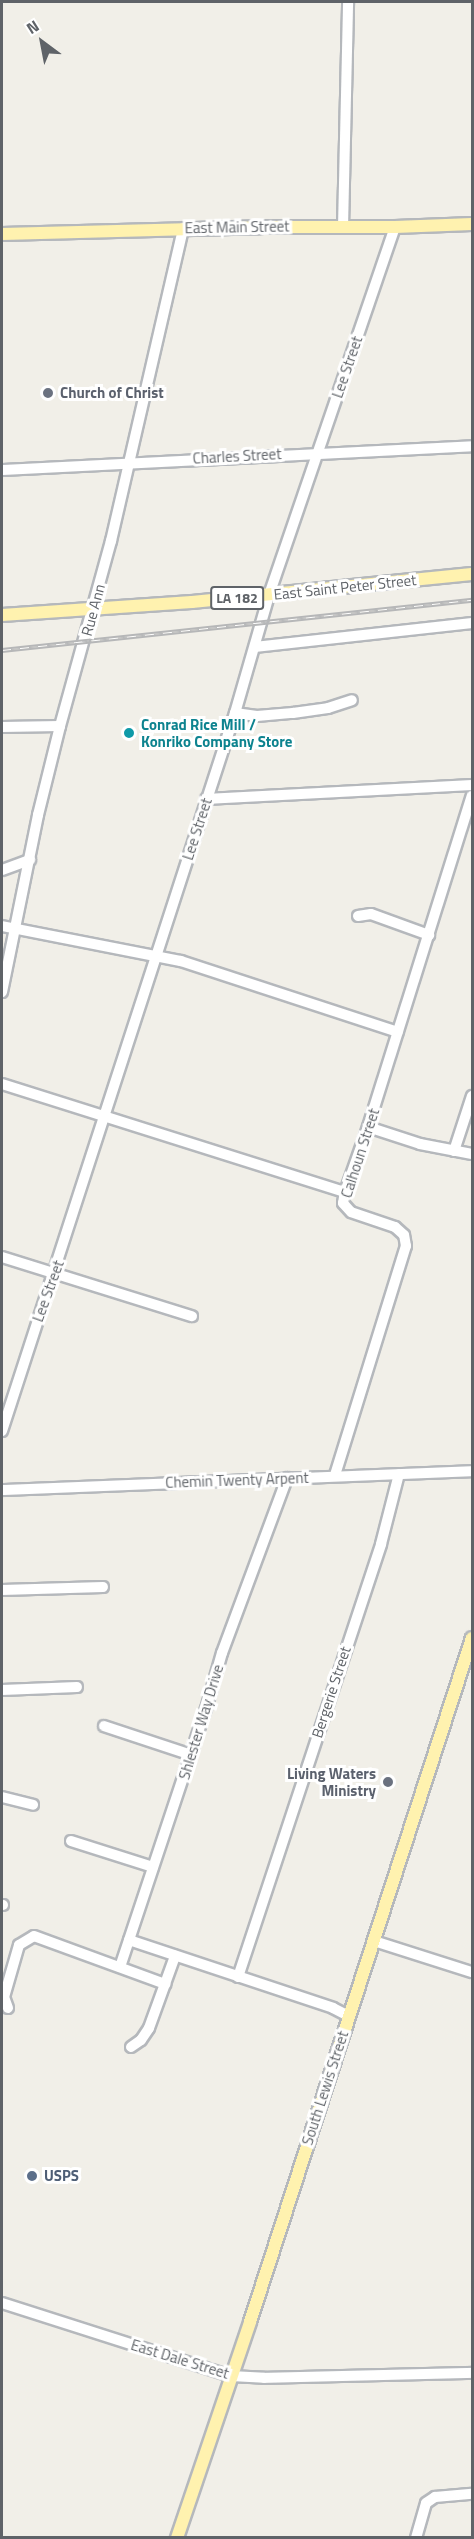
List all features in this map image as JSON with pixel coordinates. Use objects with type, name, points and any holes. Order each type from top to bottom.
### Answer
[{"type":"main road","name":"East Main Street","points":[[2,234],[183,228],[395,227],[472,224]]},
{"type":"main road","name":"East Saint Peter Street","points":[[2,615],[94,610],[269,595],[472,574]]},
{"type":"main road","name":"South Lewis Street","points":[[177,2538],[472,1638]]},
{"type":"street","points":[[343,227],[348,2]]},
{"type":"street","name":"Lee Street","points":[[2,1431],[235,712],[269,595],[395,227]]},
{"type":"street","name":"Rue Ann","points":[[2,992],[60,726],[94,610],[183,228]]},
{"type":"street","name":"Charles Street","points":[[2,470],[318,452],[472,446]]},
{"type":"street","points":[[255,647],[472,623]]},
{"type":"street","points":[[235,712],[257,716],[293,713],[328,708],[352,700]]},
{"type":"street","points":[[2,727],[60,726]]},
{"type":"street","points":[[206,799],[472,785]]},
{"type":"street","name":"Calhoun Street","points":[[335,1475],[406,1246],[404,1235],[395,1227],[351,1212],[343,1203],[345,1192],[368,1127],[472,796]]},
{"type":"street","points":[[2,870],[30,860]]},
{"type":"street","points":[[358,916],[371,914],[429,935]]},
{"type":"street","points":[[2,926],[16,931],[30,930],[156,955],[398,1032]]},
{"type":"street","points":[[2,1084],[345,1192]]},
{"type":"street","points":[[454,1151],[472,1096]]},
{"type":"street","points":[[368,1127],[472,1154]]},
{"type":"street","points":[[2,1257],[192,1316]]},
{"type":"street","name":"Chemin Twenty Arpent","points":[[2,1490],[472,1471]]},
{"type":"street","name":"Bergerie Street","points":[[238,1977],[381,1544],[395,1499],[399,1474]]},
{"type":"street","name":"Shlester Way Drive","points":[[120,1967],[191,1755],[222,1653],[287,1478]]},
{"type":"street","points":[[2,1590],[103,1587]]},
{"type":"street","points":[[2,1690],[77,1687]]},
{"type":"street","points":[[104,1726],[191,1755]]},
{"type":"street","points":[[2,1797],[33,1805]]},
{"type":"street","points":[[71,1841],[153,1867]]},
{"type":"street","points":[[8,2008],[4,1997],[19,1945],[34,1936],[165,1984]]},
{"type":"street","points":[[129,1940],[333,2008],[349,2016]]},
{"type":"street","points":[[374,1941],[472,1972]]},
{"type":"street","points":[[131,2047],[141,2040],[149,2028],[175,1956]]},
{"type":"street","name":"East Dale Street","points":[[2,2303],[231,2376],[264,2378],[472,2373]]},
{"type":"street","points":[[416,2538],[426,2503],[435,2497],[472,2494]]},
{"type":"railway","points":[[2,650],[472,600]]},
{"type":"place","name":"Church of Christ","points":[[48,393]]},
{"type":"place","name":"Conrad Rice Mill / Konriko Company Store","points":[[129,733]]},
{"type":"place","name":"Living Waters Ministry","points":[[388,1782]]},
{"type":"place","name":"USPS","points":[[32,2176]]}]
